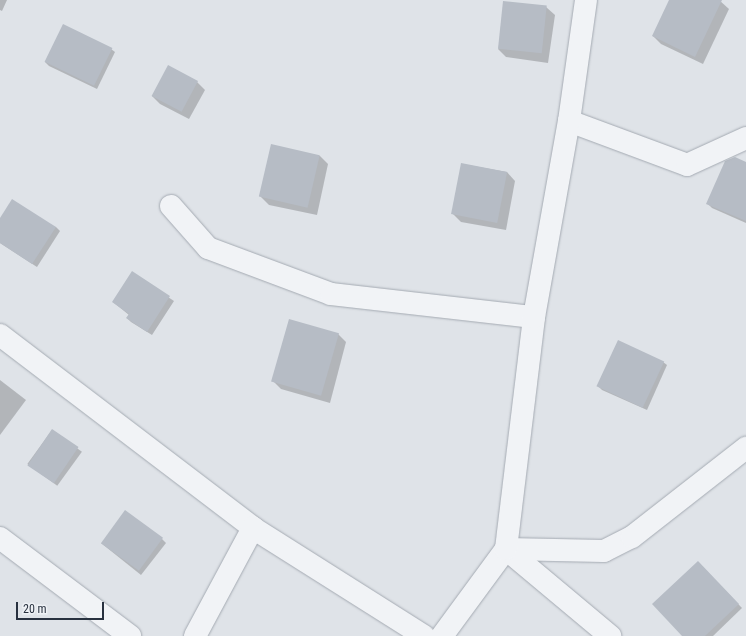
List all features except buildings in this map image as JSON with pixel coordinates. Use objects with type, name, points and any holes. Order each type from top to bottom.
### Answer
[{"type":"street","points":[[442,636],[506,549],[534,317],[569,121],[586,0]]},
{"type":"street","points":[[569,121],[686,165],[746,138]]},
{"type":"street","points":[[171,206],[208,248],[331,294],[534,317]]},
{"type":"street","points":[[0,335],[253,528],[424,636]]},
{"type":"street","points":[[506,549],[604,551],[632,537],[746,448]]},
{"type":"street","points":[[196,636],[253,528]]},
{"type":"street","points":[[0,538],[130,636]]},
{"type":"street","points":[[506,549],[610,636]]}]
